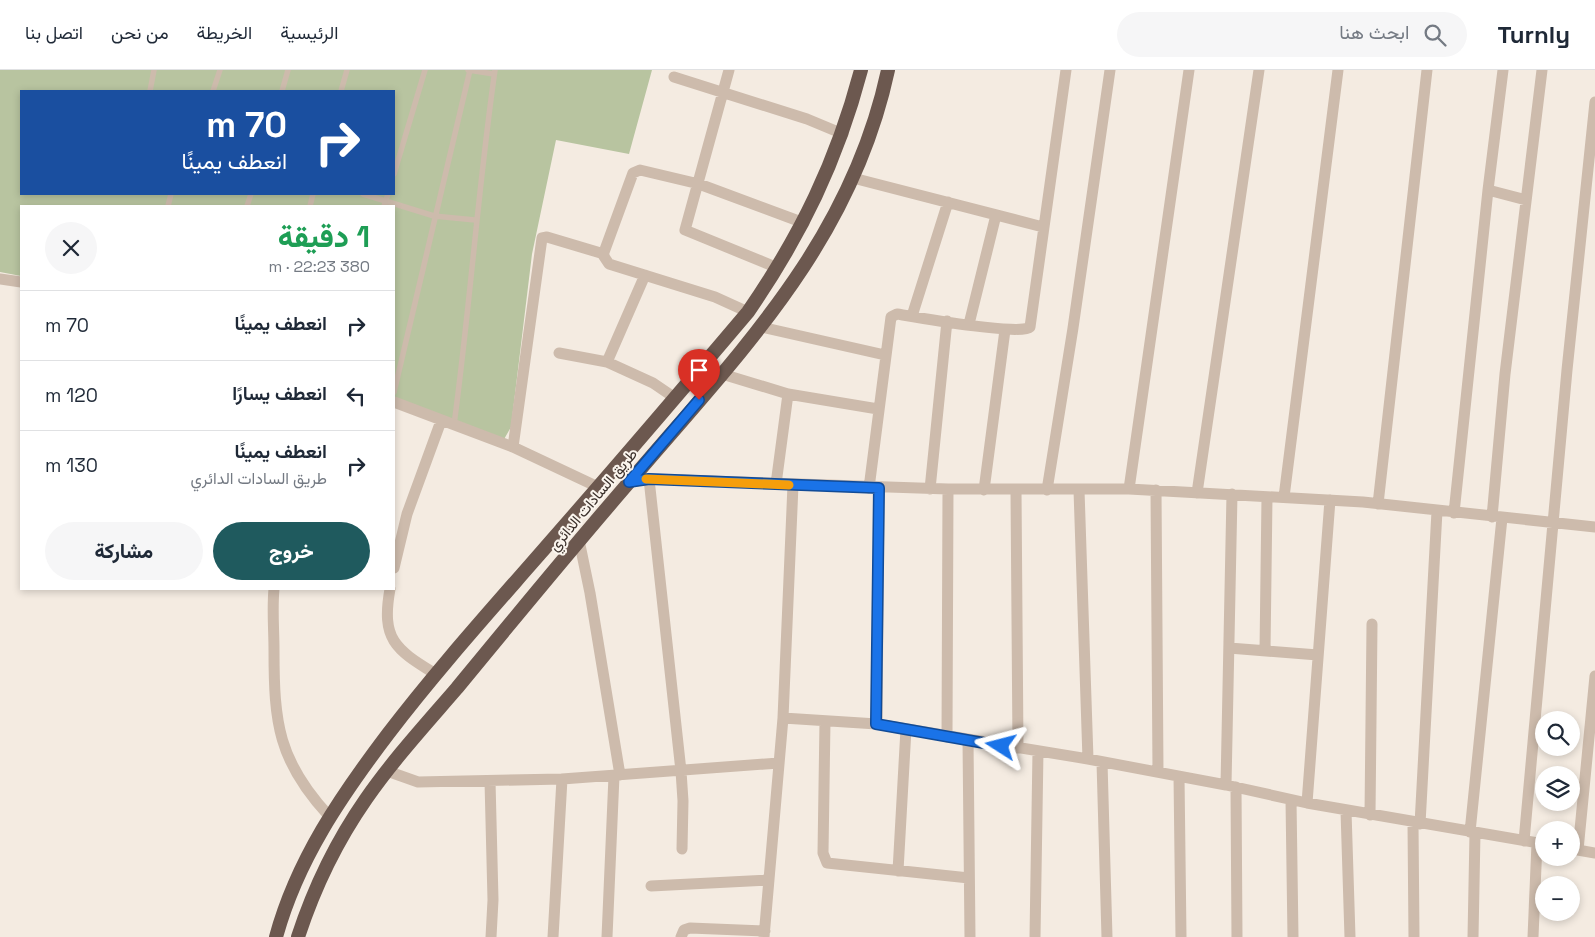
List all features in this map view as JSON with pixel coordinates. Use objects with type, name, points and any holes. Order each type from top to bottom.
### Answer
[{"type":"highway","name":"طريق السادات الدائري","points":[[276,937],[300,872],[329,816],[434,673],[675,398],[748,312],[778,268],[804,223],[843,134],[862,70]]},
{"type":"highway","name":"طريق السادات الدائري","points":[[298,937],[316,888],[333,852],[367,797],[579,540],[722,374],[761,326],[812,255],[853,178],[871,131],[888,70]]},
{"type":"highway","points":[[455,650],[457,663],[464,668],[474,667]]},
{"type":"street","points":[[729,70],[699,184],[685,226],[686,231],[778,268]]},
{"type":"street","points":[[876,724],[874,488],[878,409],[891,317],[897,314],[1004,330],[1024,330],[1030,327],[1066,70]]},
{"type":"street","points":[[1047,490],[1073,328],[1110,70]]},
{"type":"street","points":[[1130,489],[1189,70]]},
{"type":"street","points":[[1197,492],[1259,70]]},
{"type":"street","points":[[1284,498],[1338,70]]},
{"type":"street","points":[[1378,504],[1428,70]]},
{"type":"street","points":[[1454,513],[1488,190],[1503,70]]},
{"type":"street","points":[[1474,937],[1472,833],[1497,518],[1506,374],[1542,70]]},
{"type":"street","points":[[674,77],[807,119],[843,134]]},
{"type":"street","points":[[1524,841],[1552,524],[1595,102]]},
{"type":"street","points":[[748,312],[715,297],[608,264],[604,254],[634,171],[640,170],[699,184],[804,223]]},
{"type":"street","points":[[853,178],[1043,227]]},
{"type":"street","points":[[1488,190],[1526,200]]},
{"type":"street","points":[[912,316],[948,202]]},
{"type":"street","points":[[969,324],[996,215]]},
{"type":"street","points":[[513,446],[542,238],[547,237],[604,254]]},
{"type":"street","points":[[607,362],[645,275]]},
{"type":"street","points":[[0,278],[20,282]]},
{"type":"street","points":[[930,489],[947,321]]},
{"type":"street","points":[[761,326],[885,355]]},
{"type":"street","points":[[984,490],[1004,330]]},
{"type":"street","points":[[559,353],[607,362],[653,383],[675,398]]},
{"type":"street","points":[[722,374],[788,394],[878,409]]},
{"type":"street","points":[[776,484],[788,394]]},
{"type":"street","points":[[395,402],[441,421],[513,446],[598,487]]},
{"type":"street","points":[[395,564],[407,514],[441,421]]},
{"type":"street","points":[[629,482],[649,479],[874,488],[1156,490],[1378,504],[1595,528]]},
{"type":"street","points":[[649,479],[681,771],[683,801],[682,849]]},
{"type":"street","points":[[681,937],[684,930],[690,928],[765,934],[783,718],[793,485]]},
{"type":"street","points":[[947,737],[948,489]]},
{"type":"street","points":[[1016,490],[1018,748]]},
{"type":"street","points":[[1079,490],[1088,760]]},
{"type":"street","points":[[1156,490],[1158,772]]},
{"type":"street","points":[[1232,494],[1229,648],[1231,786],[1237,937]]},
{"type":"street","points":[[1265,651],[1267,496]]},
{"type":"street","points":[[1307,803],[1330,500]]},
{"type":"street","points":[[1414,937],[1417,823],[1437,511]]},
{"type":"street","points":[[579,540],[590,594],[617,775],[607,937]]},
{"type":"street","points":[[274,590],[274,683],[279,733],[303,787],[329,816]]},
{"type":"street","points":[[390,590],[387,605],[387,623],[392,639],[403,654],[434,673]]},
{"type":"street","points":[[1370,815],[1372,624]]},
{"type":"street","points":[[1229,648],[1318,655]]},
{"type":"street","points":[[1578,821],[1595,676]]},
{"type":"street","points":[[783,718],[876,724],[1158,772],[1370,815],[1535,843]]},
{"type":"street","points":[[825,720],[824,860],[829,864],[969,878]]},
{"type":"street","points":[[898,871],[906,730]]},
{"type":"street","points":[[968,740],[970,937]]},
{"type":"street","points":[[1035,937],[1038,751]]},
{"type":"street","points":[[1102,762],[1106,937]]},
{"type":"street","points":[[387,771],[418,782],[490,781],[562,779],[780,763]]},
{"type":"street","points":[[1179,776],[1181,937]]},
{"type":"street","points":[[553,937],[562,779]]},
{"type":"street","points":[[490,781],[493,900],[491,937]]},
{"type":"street","points":[[1291,800],[1293,937]]},
{"type":"street","points":[[1346,810],[1350,937]]},
{"type":"street","points":[[1580,851],[1595,853]]},
{"type":"street","points":[[1534,937],[1539,866]]},
{"type":"street","points":[[651,886],[769,880]]},
{"type":"lane","points":[[150,90],[154,70]]},
{"type":"lane","points":[[213,90],[220,70]]},
{"type":"lane","points":[[282,90],[288,70]]},
{"type":"lane","points":[[341,90],[347,70]]},
{"type":"lane","points":[[395,171],[425,70]]},
{"type":"lane","points":[[395,388],[469,70],[494,72],[475,220],[467,332],[454,425]]},
{"type":"lane","points":[[365,195],[385,204]]},
{"type":"lane","points":[[395,206],[434,216],[475,220]]},
{"type":"green space","points":[[0,70],[652,70],[629,154],[556,140],[532,254],[511,427],[503,441],[395,399],[395,205],[20,205],[20,276],[0,272]]},
{"type":"slow traffic","points":[[646,479],[789,485]]},
{"type":"route","points":[[699,400],[629,482],[649,479],[879,488],[876,724],[1001,746]]}]
